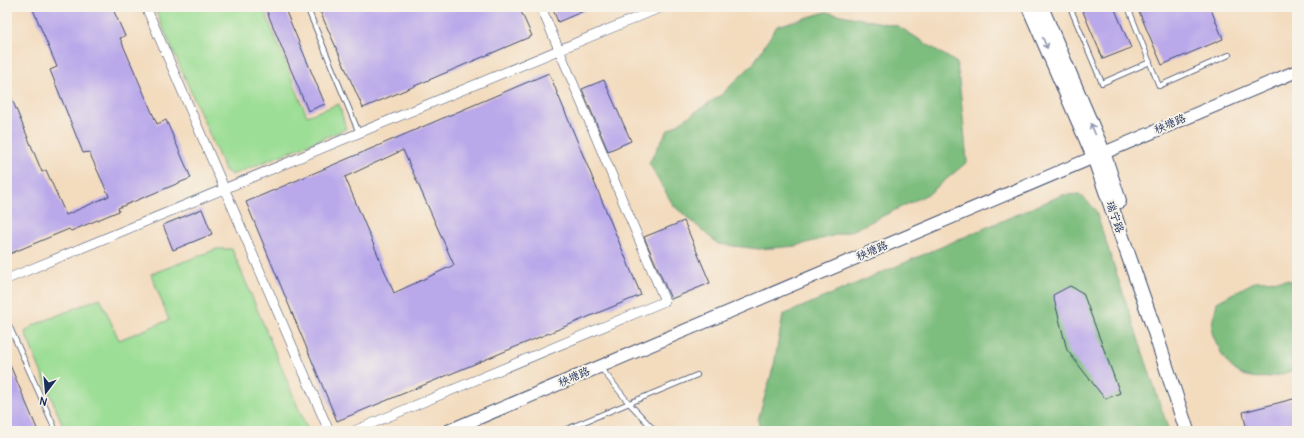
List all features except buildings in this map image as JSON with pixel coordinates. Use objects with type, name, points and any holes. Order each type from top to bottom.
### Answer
[{"type":"main road","name":"瑞宁路","points":[[1030,7],[1098,154],[1187,431]]},
{"type":"main road","name":"瑞宁路","points":[[1041,7],[1098,154],[1197,431]]},
{"type":"main road","name":"秧塘路","points":[[448,431],[1098,154],[1297,71]]},
{"type":"street","points":[[146,7],[329,431]]},
{"type":"street","points":[[354,431],[665,301],[541,7]]},
{"type":"street","points":[[7,279],[662,7]]},
{"type":"lane","points":[[307,7],[359,133]]},
{"type":"lane","points":[[1070,7],[1102,83],[1150,62]]},
{"type":"lane","points":[[1128,7],[1159,86],[1229,55]]},
{"type":"lane","points":[[7,321],[56,431]]},
{"type":"lane","points":[[600,366],[655,431]]},
{"type":"lane","points":[[562,431],[696,375]]},
{"type":"green space","points":[[154,7],[263,7],[307,116],[339,104],[346,129],[232,175],[225,170]]},
{"type":"green space","points":[[826,12],[898,26],[957,63],[967,162],[930,193],[854,230],[796,246],[759,249],[718,244],[673,205],[649,163],[667,131],[721,95],[753,64],[777,26]]},
{"type":"green space","points":[[1080,194],[1095,209],[1169,431],[760,431],[758,420],[774,365],[783,315],[1062,195]]},
{"type":"green space","points":[[217,249],[232,249],[308,431],[65,431],[25,332],[34,325],[100,298],[119,340],[169,320],[151,274]]},
{"type":"green space","points":[[1287,280],[1297,282],[1297,369],[1261,378],[1241,374],[1232,368],[1225,359],[1213,336],[1212,326],[1217,302],[1256,281]]}]
